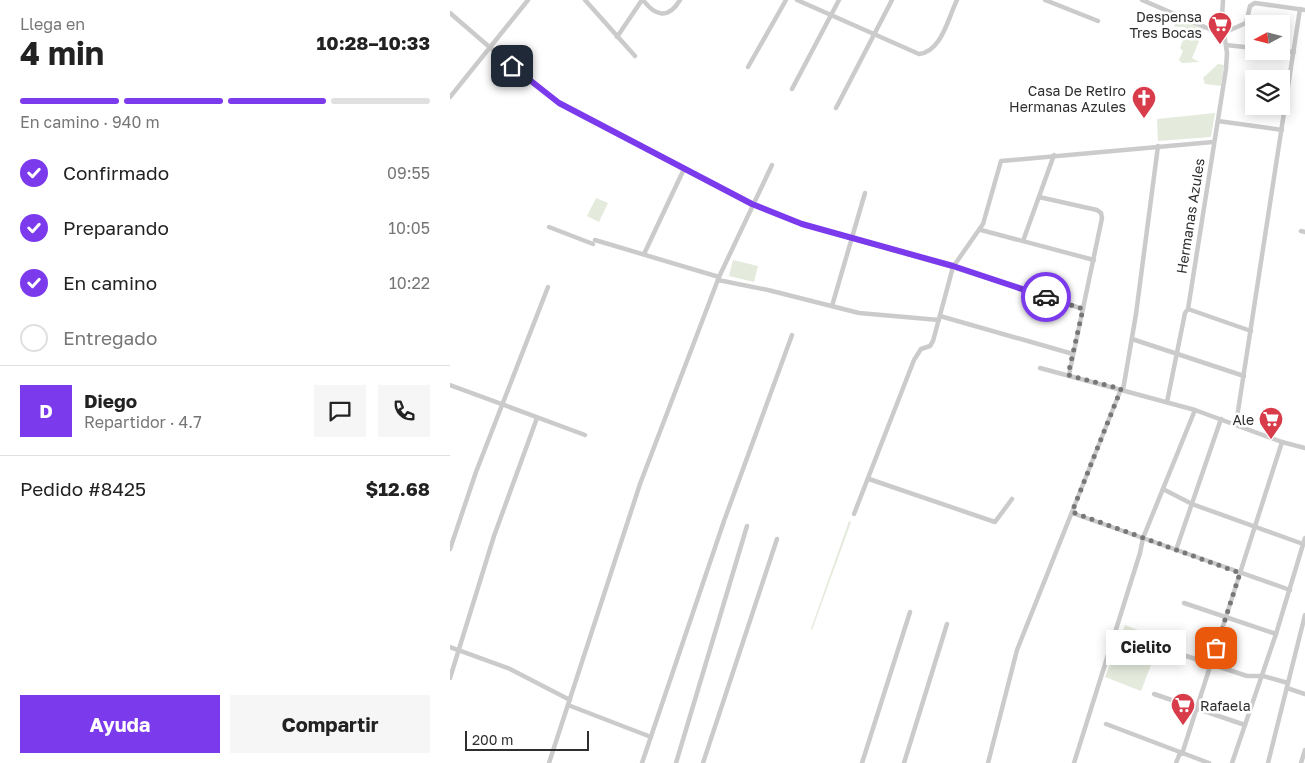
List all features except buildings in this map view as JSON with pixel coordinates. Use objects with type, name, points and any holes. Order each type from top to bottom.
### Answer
[{"type":"street","points":[[450,97],[528,0]]},
{"type":"street","points":[[585,0],[635,56]]},
{"type":"street","points":[[617,37],[642,0],[654,12],[661,14],[675,7],[680,0]]},
{"type":"street","points":[[748,67],[786,0]]},
{"type":"street","points":[[797,0],[916,54],[926,53],[938,43],[957,0]]},
{"type":"street","points":[[792,89],[839,0]]},
{"type":"street","points":[[836,108],[892,0]]},
{"type":"street","points":[[1045,0],[1098,20]]},
{"type":"street","points":[[1142,0],[1222,33],[1246,22],[1252,4],[1303,10],[1294,52],[1236,424]]},
{"type":"street","name":"Hermanas Azules","points":[[1167,402],[1185,313],[1188,309],[1226,69],[1226,45],[1222,33],[1223,0]]},
{"type":"street","points":[[450,13],[559,103],[752,204],[802,224],[953,266],[1083,309]]},
{"type":"street","points":[[1226,45],[1245,47]]},
{"type":"street","points":[[1290,52],[1294,52]]},
{"type":"street","points":[[1218,121],[1282,130]]},
{"type":"street","points":[[854,514],[914,360],[921,349],[931,345],[953,266],[981,230],[1001,161],[1213,142]]},
{"type":"street","points":[[988,763],[1017,650],[1122,390],[1132,340],[1158,146]]},
{"type":"street","points":[[1023,241],[1054,155]]},
{"type":"street","points":[[549,763],[631,510],[718,278],[772,165]]},
{"type":"street","points":[[644,254],[684,169]]},
{"type":"street","points":[[832,306],[865,193]]},
{"type":"street","points":[[1039,197],[1101,213],[1102,221],[1068,375]]},
{"type":"street","points":[[549,227],[594,242],[644,254],[718,278],[859,313],[939,318],[1073,354]]},
{"type":"street","points":[[981,230],[1094,260]]},
{"type":"street","points":[[450,549],[476,472],[548,287]]},
{"type":"street","points":[[1188,309],[1251,331]]},
{"type":"street","points":[[642,763],[726,516],[792,335]]},
{"type":"street","points":[[1132,340],[1178,352],[1244,376]]},
{"type":"street","points":[[1040,368],[1195,410],[1282,442],[1305,448]]},
{"type":"street","points":[[450,385],[585,435]]},
{"type":"street","points":[[1074,763],[1138,562],[1143,538],[1195,410]]},
{"type":"street","points":[[450,678],[494,536],[537,418]]},
{"type":"street","points":[[1176,550],[1221,419]]},
{"type":"street","points":[[1176,763],[1211,664],[1282,442]]},
{"type":"street","points":[[869,479],[995,522],[1012,499]]},
{"type":"street","points":[[1163,489],[1192,504],[1304,541],[1276,634],[1232,763]]},
{"type":"street","points":[[1072,512],[1290,590]]},
{"type":"street","points":[[676,763],[747,526]]},
{"type":"street","points":[[703,763],[777,538]]},
{"type":"street","points":[[1184,604],[1276,634]]},
{"type":"street","points":[[862,763],[910,612]]},
{"type":"street","points":[[1268,763],[1305,615]]},
{"type":"street","points":[[904,763],[947,624]]},
{"type":"street","points":[[450,647],[510,669],[569,702],[652,736]]},
{"type":"street","points":[[1168,650],[1247,676],[1262,676],[1305,694]]},
{"type":"street","points":[[1154,694],[1245,725]]},
{"type":"street","points":[[1106,724],[1209,763]]},
{"type":"street","points":[[1301,763],[1305,750]]},
{"type":"shaded area","points":[[1169,14],[1204,29],[1192,58],[1199,62],[1182,63],[1179,60],[1183,51],[1180,48],[1186,32],[1185,27],[1175,27]]},
{"type":"shaded area","points":[[1218,64],[1224,65],[1221,86],[1205,84],[1203,78]]},
{"type":"shaded area","points":[[1215,113],[1211,137],[1158,141],[1157,119]]},
{"type":"shaded area","points":[[596,198],[608,203],[599,222],[587,216]]},
{"type":"shaded area","points":[[733,260],[758,266],[754,282],[729,276]]},
{"type":"shaded area","points":[[849,521],[851,522],[812,630],[811,629]]},
{"type":"shaded area","points":[[1125,625],[1161,639],[1141,691],[1105,677]]},
{"type":"way so far","points":[[1046,297],[1083,309],[1068,375],[1121,389],[1098,451],[1072,512],[1240,573],[1216,648]]},
{"type":"place","name":"Despensa Tres Bocas","points":[[1220,45]]},
{"type":"place","name":"Casa De Retiro Hermanas Azules","points":[[1144,119]]},
{"type":"place","name":"Ale","points":[[1271,440]]},
{"type":"place","name":"Cielito","points":[[1216,648]]},
{"type":"place","name":"Rafaela","points":[[1183,726]]},
{"type":"route","points":[[512,66],[526,79],[559,103],[752,204],[802,224],[903,254],[953,266],[1046,297]]}]
